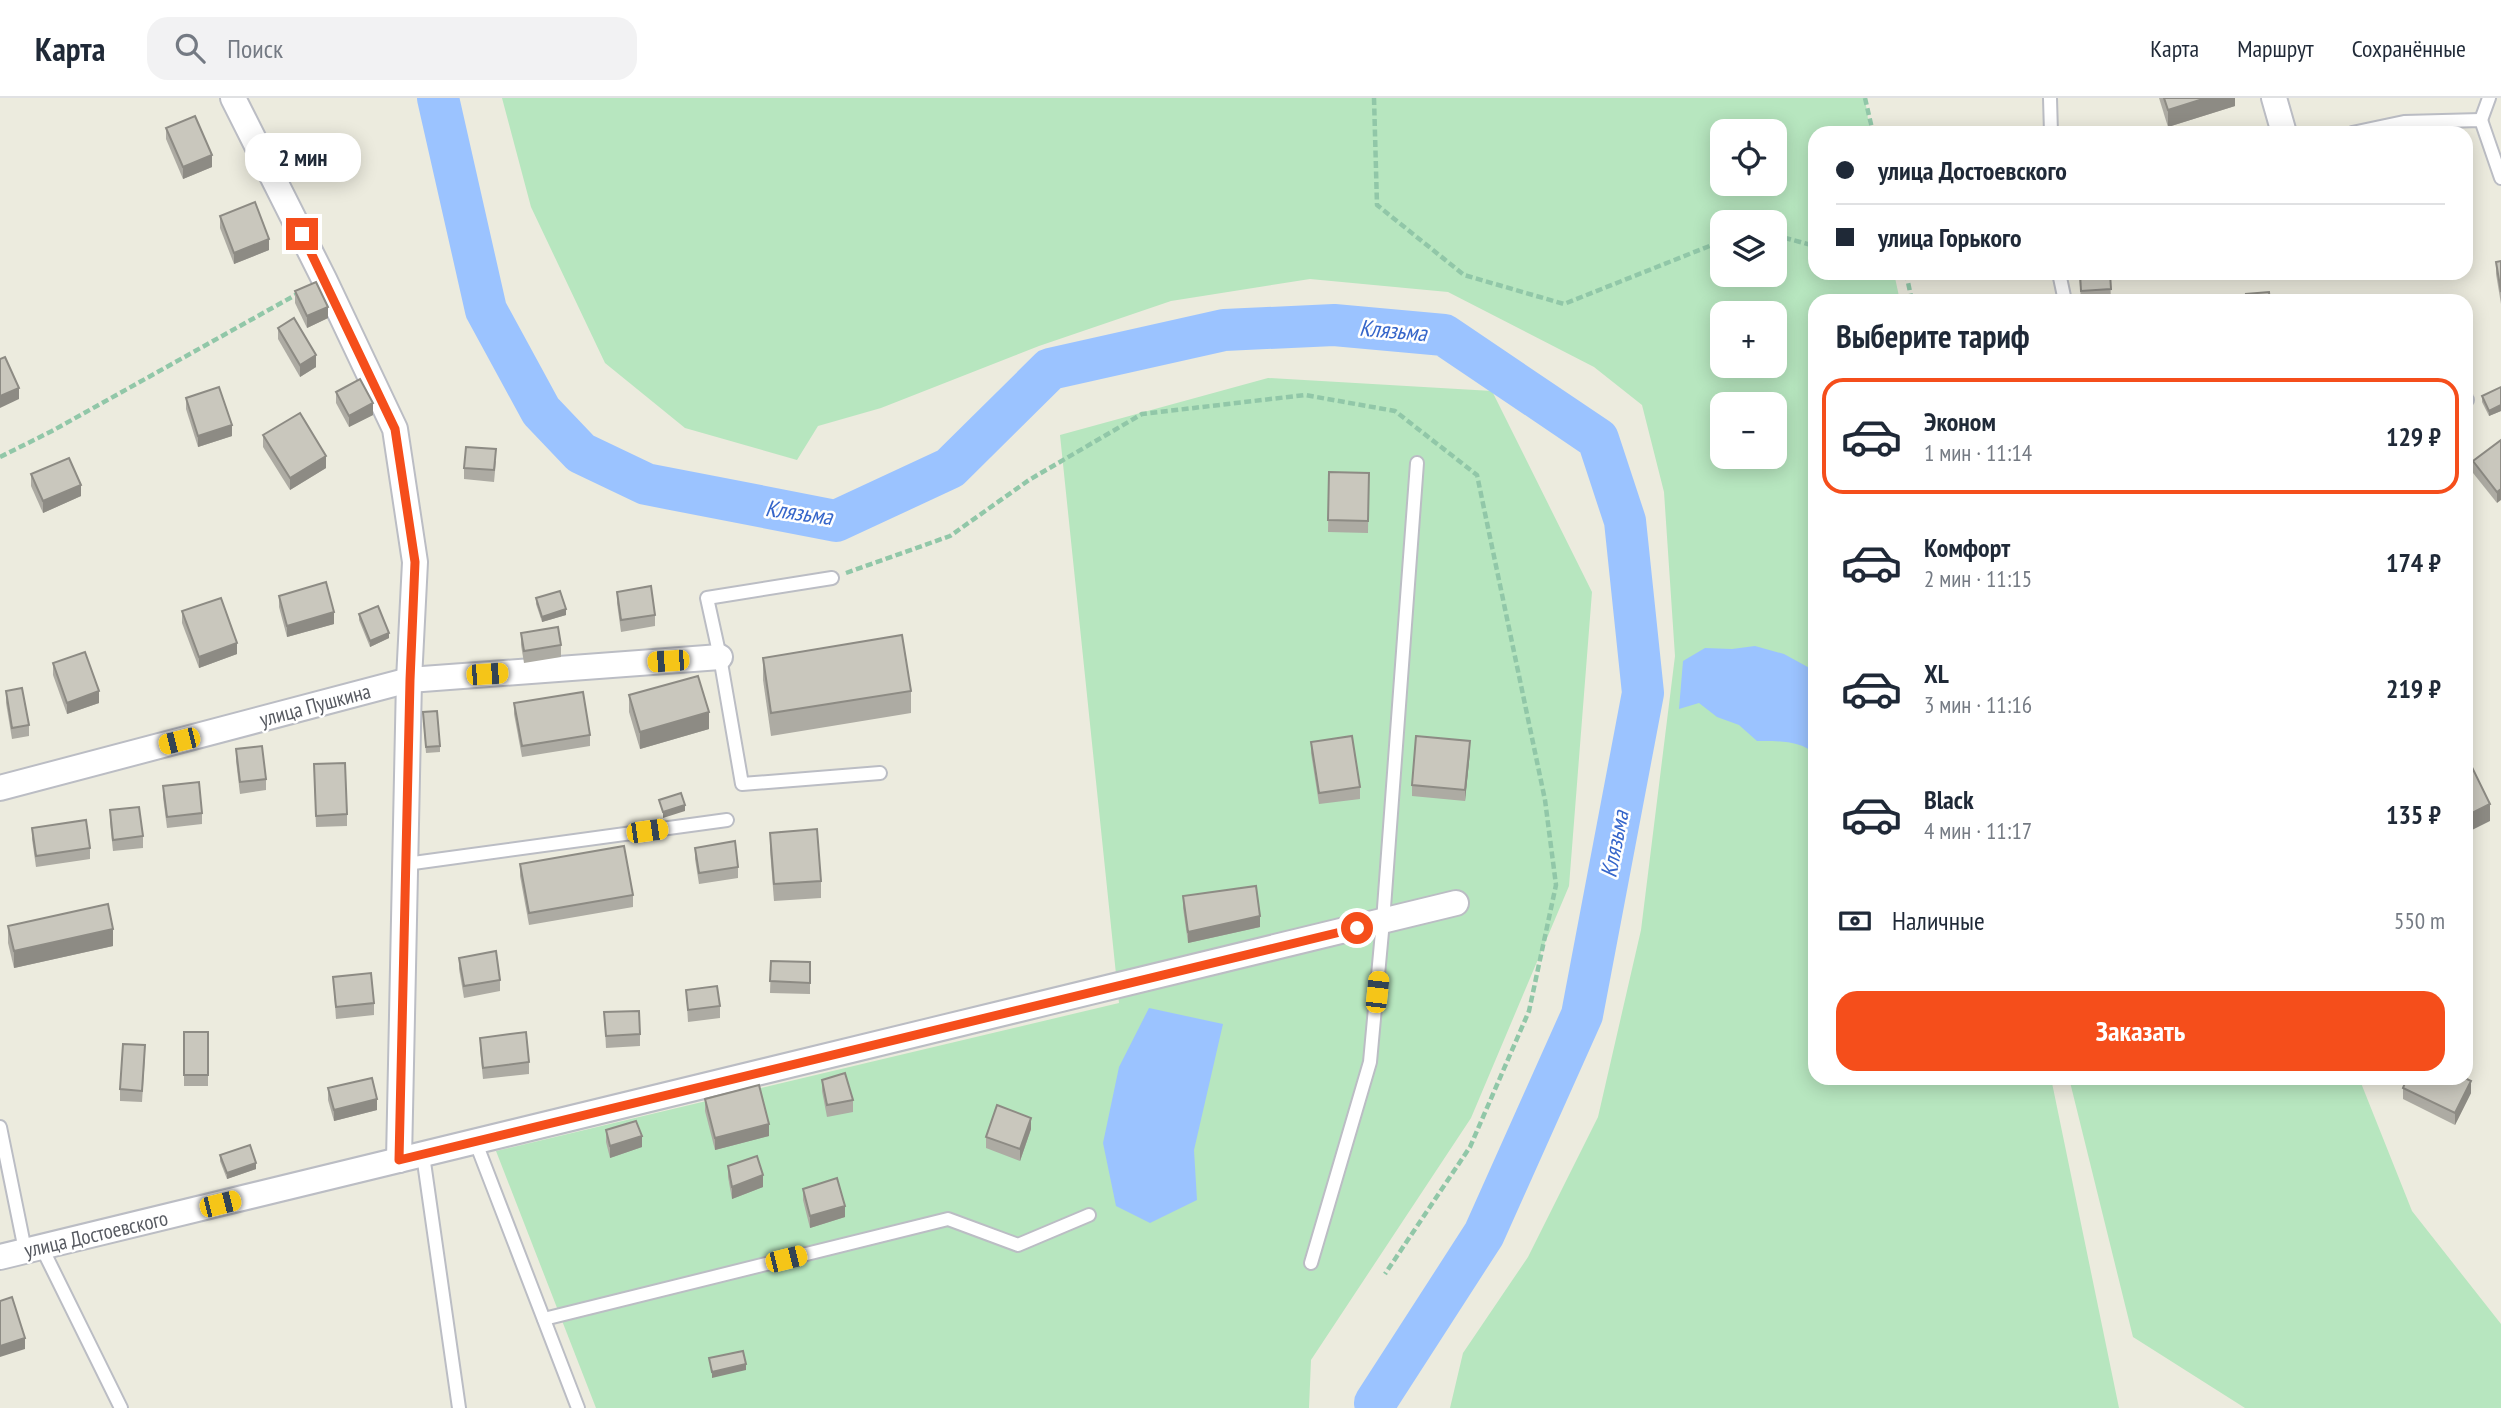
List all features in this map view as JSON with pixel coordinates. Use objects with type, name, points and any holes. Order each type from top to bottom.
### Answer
[{"type":"street","points":[[233,98],[324,279],[395,429],[415,562],[399,1160]]},
{"type":"street","points":[[2274,98],[2282,126]]},
{"type":"street","name":"улица Пушкина","points":[[0,788],[410,680],[720,657]]},
{"type":"street","name":"улица Достоевского","points":[[0,1257],[1456,903]]},
{"type":"lane","points":[[2050,98],[2051,126]]},
{"type":"lane","points":[[2489,98],[2482,121],[2501,178]]},
{"type":"lane","points":[[2385,126],[2404,122],[2482,121]]},
{"type":"lane","points":[[1311,1263],[1370,1062],[1417,463]]},
{"type":"lane","points":[[832,578],[707,598],[720,657],[741,784],[880,772]]},
{"type":"lane","points":[[406,864],[727,820]]},
{"type":"lane","points":[[0,1128],[33,1249],[121,1408]]},
{"type":"lane","points":[[476,1143],[578,1408]]},
{"type":"lane","points":[[423,1155],[459,1408]]},
{"type":"lane","points":[[544,1318],[948,1219],[1018,1245],[1089,1214]]},
{"type":"path","points":[[1374,98],[1377,205],[1464,275],[1564,304],[1710,246]]},
{"type":"path","points":[[1865,98],[1871,126]]},
{"type":"path","points":[[1787,238],[1808,244]]},
{"type":"path","points":[[0,457],[324,279]]},
{"type":"path","points":[[832,578],[950,536],[1028,480],[1142,414],[1305,395],[1395,411],[1477,475],[1545,800],[1556,885],[1529,1011],[1471,1147],[1385,1275]]},
{"type":"green space","points":[[502,98],[1865,98],[1869,126],[1808,126],[1808,280],[1896,280],[1898,294],[1808,294],[1808,1085],[2052,1085],[2119,1408],[1450,1408],[1463,1353],[1528,1257],[1598,1117],[1641,930],[1675,656],[1664,492],[1642,405],[1594,367],[1448,292],[1310,279],[1171,301],[1039,346],[881,408],[818,426],[797,460],[685,428],[605,363],[531,207]]},
{"type":"green space","points":[[1268,378],[1492,391],[1592,592],[1569,886],[1471,1118],[1311,1360],[1309,1408],[596,1408],[496,1151],[1119,1003],[1060,435]]},
{"type":"green space","points":[[2071,1085],[2362,1085],[2412,1211],[2501,1324],[2501,1408],[2245,1408],[2133,1337]]},
{"type":"water","points":[[1755,646],[1784,654],[1808,667],[1808,749],[1780,741],[1757,741],[1739,725],[1717,717],[1699,703],[1679,709],[1683,661],[1705,648]]},
{"type":"water","points":[[1149,1008],[1223,1024],[1194,1150],[1197,1200],[1150,1223],[1116,1206],[1103,1143],[1119,1067]]},
{"type":"building","points":[[2164,98],[2206,98],[2168,110]]},
{"type":"building","points":[[195,116],[212,155],[183,167],[166,128]]},
{"type":"building","points":[[255,202],[269,239],[234,253],[220,216]]},
{"type":"building","points":[[2501,261],[2501,292],[2496,262]]},
{"type":"building","points":[[2080,280],[2110,280],[2111,289],[2081,291]]},
{"type":"building","points":[[316,282],[328,307],[307,316],[295,291]]},
{"type":"building","points":[[294,318],[316,355],[300,365],[278,328]]},
{"type":"building","points":[[5,357],[19,388],[0,396],[0,359]]},
{"type":"building","points":[[360,379],[373,403],[349,416],[336,392]]},
{"type":"building","points":[[219,387],[232,425],[198,436],[186,398]]},
{"type":"building","points":[[2501,387],[2501,405],[2489,411],[2482,396]]},
{"type":"building","points":[[300,413],[326,456],[290,478],[263,435]]},
{"type":"building","points":[[2501,440],[2501,489],[2497,492],[2473,461]]},
{"type":"building","points":[[466,447],[496,449],[494,470],[464,468]]},
{"type":"building","points":[[69,458],[81,485],[43,501],[31,474]]},
{"type":"building","points":[[1329,472],[1369,473],[1368,521],[1328,520]]},
{"type":"building","points":[[326,582],[334,612],[287,626],[279,596]]},
{"type":"building","points":[[651,586],[655,615],[621,620],[617,592]]},
{"type":"building","points":[[560,591],[566,609],[542,617],[536,598]]},
{"type":"building","points":[[221,598],[237,643],[199,657],[182,611]]},
{"type":"building","points":[[378,606],[389,633],[370,641],[359,614]]},
{"type":"building","points":[[558,627],[561,645],[524,651],[521,633]]},
{"type":"building","points":[[902,635],[911,691],[771,713],[763,658]]},
{"type":"building","points":[[85,652],[99,691],[67,703],[53,663]]},
{"type":"building","points":[[698,676],[709,712],[640,732],[629,695]]},
{"type":"building","points":[[22,688],[29,725],[12,728],[6,691]]},
{"type":"building","points":[[583,692],[590,735],[522,746],[514,703]]},
{"type":"building","points":[[437,711],[440,746],[426,747],[423,712]]},
{"type":"building","points":[[1352,736],[1360,787],[1319,793],[1311,742]]},
{"type":"building","points":[[1416,736],[1470,741],[1465,790],[1412,785]]},
{"type":"building","points":[[262,746],[266,779],[240,782],[236,749]]},
{"type":"building","points":[[345,763],[347,814],[316,816],[314,764]]},
{"type":"building","points":[[2473,769],[2490,804],[2473,812]]},
{"type":"building","points":[[199,782],[202,813],[167,817],[163,786]]},
{"type":"building","points":[[681,793],[685,805],[663,812],[659,800]]},
{"type":"building","points":[[139,807],[143,836],[113,840],[110,810]]},
{"type":"building","points":[[86,820],[90,848],[36,856],[32,828]]},
{"type":"building","points":[[817,829],[821,881],[774,884],[770,833]]},
{"type":"building","points":[[735,841],[738,867],[699,873],[695,848]]},
{"type":"building","points":[[624,846],[633,895],[529,913],[520,864]]},
{"type":"building","points":[[1256,886],[1260,916],[1188,932],[1183,896]]},
{"type":"building","points":[[108,904],[113,929],[14,951],[8,926]]},
{"type":"building","points":[[496,951],[500,980],[464,986],[459,958]]},
{"type":"building","points":[[771,961],[810,962],[810,983],[770,981]]},
{"type":"building","points":[[371,973],[374,1003],[336,1007],[333,977]]},
{"type":"building","points":[[717,986],[720,1006],[688,1010],[686,990]]},
{"type":"building","points":[[639,1011],[640,1034],[606,1036],[604,1012]]},
{"type":"building","points":[[184,1032],[208,1032],[208,1075],[184,1075]]},
{"type":"building","points":[[526,1032],[529,1062],[483,1068],[480,1038]]},
{"type":"building","points":[[123,1044],[145,1045],[142,1091],[120,1089]]},
{"type":"building","points":[[845,1073],[853,1100],[827,1105],[822,1080]]},
{"type":"building","points":[[372,1078],[377,1099],[334,1110],[328,1088]]},
{"type":"building","points":[[759,1085],[769,1124],[715,1138],[705,1099]]},
{"type":"building","points":[[2404,1085],[2469,1085],[2455,1113],[2403,1088]]},
{"type":"building","points":[[997,1105],[1031,1118],[1020,1149],[986,1137]]},
{"type":"building","points":[[636,1121],[642,1136],[610,1146],[606,1130]]},
{"type":"building","points":[[250,1145],[256,1163],[227,1173],[220,1155]]},
{"type":"building","points":[[757,1156],[763,1175],[732,1187],[728,1166]]},
{"type":"building","points":[[837,1178],[845,1206],[810,1216],[803,1189]]},
{"type":"building","points":[[12,1297],[25,1338],[0,1346],[0,1301]]},
{"type":"building","points":[[743,1351],[746,1364],[712,1372],[709,1358]]},
{"type":"waterway","name":"Клязьма","points":[[438,98],[486,310],[541,411],[581,453],[646,484],[836,521],[950,468],[1050,369],[1224,330],[1334,325],[1444,335],[1598,439],[1625,521],[1643,693],[1582,1015],[1484,1234],[1375,1403],[1376,1408]]},
{"type":"route","points":[[302,234],[395,429],[415,562],[399,1160],[1357,928]]}]
